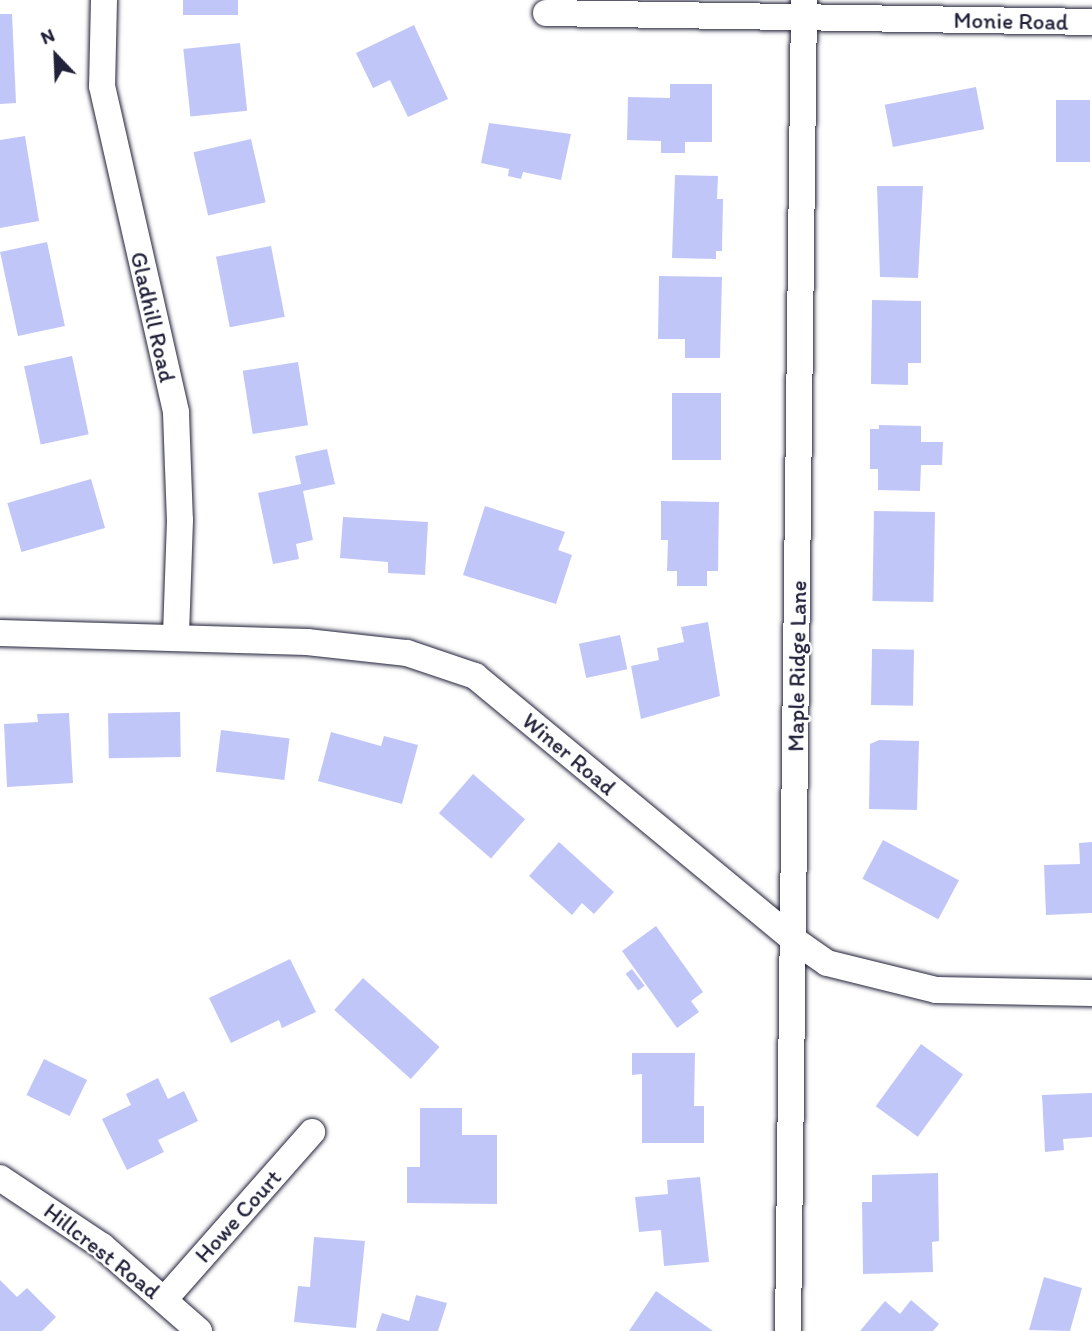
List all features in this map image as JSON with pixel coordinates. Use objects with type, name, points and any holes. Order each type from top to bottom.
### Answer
[{"type":"street","name":"Gladhill Road","points":[[104,0],[102,86],[176,413],[180,520],[176,637]]},
{"type":"street","name":"Monie Road","points":[[546,13],[804,9],[1092,22]]},
{"type":"street","name":"Maple Ridge Lane","points":[[788,1331],[804,9]]},
{"type":"street","name":"Winer Road","points":[[0,634],[307,642],[407,653],[475,676],[794,940],[827,963],[936,990],[1092,993]]},
{"type":"street","name":"Howe Court","points":[[164,1300],[312,1132]]},
{"type":"street","name":"Hillcrest Road","points":[[0,1178],[103,1246],[199,1331]]},
{"type":"building","points":[[183,0],[238,0],[238,15],[183,15]]},
{"type":"building","points":[[0,14],[12,14],[16,103],[0,104]]},
{"type":"building","points":[[414,25],[448,99],[408,117],[390,80],[373,88],[356,53]]},
{"type":"building","points":[[240,43],[247,111],[190,117],[183,49]]},
{"type":"building","points":[[670,84],[712,84],[712,142],[685,142],[685,153],[661,153],[661,141],[627,140],[628,97],[670,98]]},
{"type":"building","points":[[976,87],[984,129],[893,147],[885,105]]},
{"type":"building","points":[[1056,100],[1090,100],[1090,162],[1056,162]]},
{"type":"building","points":[[489,123],[571,134],[561,180],[523,172],[521,179],[508,176],[509,169],[481,163]]},
{"type":"building","points":[[25,136],[39,221],[0,228],[0,140]]},
{"type":"building","points":[[251,139],[266,202],[208,216],[194,152]]},
{"type":"building","points":[[675,175],[718,176],[717,199],[723,199],[722,251],[716,251],[716,259],[672,258]]},
{"type":"building","points":[[877,186],[923,186],[918,278],[880,277]]},
{"type":"building","points":[[47,242],[65,326],[18,336],[0,252]]},
{"type":"building","points":[[271,246],[285,317],[230,327],[216,257]]},
{"type":"building","points":[[659,276],[722,277],[720,358],[685,358],[685,339],[658,339]]},
{"type":"building","points":[[872,300],[921,301],[921,363],[908,363],[908,385],[871,384]]},
{"type":"building","points":[[72,356],[89,434],[41,444],[24,366]]},
{"type":"building","points":[[298,362],[308,425],[253,434],[243,371]]},
{"type":"building","points":[[672,393],[721,393],[721,460],[672,460]]},
{"type":"building","points":[[879,425],[921,426],[921,442],[943,442],[942,465],[921,465],[920,491],[878,490],[878,469],[870,469],[870,429],[879,429]]},
{"type":"building","points":[[327,449],[335,484],[303,491],[313,540],[296,544],[299,559],[273,564],[258,493],[301,484],[295,456]]},
{"type":"building","points":[[91,479],[105,528],[21,552],[7,503]]},
{"type":"building","points":[[661,501],[719,502],[718,571],[707,571],[707,586],[677,586],[677,571],[667,571],[668,540],[661,540]]},
{"type":"building","points":[[485,506],[565,532],[558,550],[572,555],[556,604],[463,575]]},
{"type":"building","points":[[874,511],[935,512],[933,602],[872,601]]},
{"type":"building","points":[[343,517],[428,522],[425,575],[388,573],[388,562],[340,558]]},
{"type":"building","points":[[708,622],[720,696],[641,719],[631,666],[659,660],[657,648],[684,642],[681,627]]},
{"type":"building","points":[[620,635],[627,669],[586,678],[579,644]]},
{"type":"building","points":[[872,649],[914,650],[913,706],[871,705]]},
{"type":"building","points":[[180,712],[181,757],[109,758],[108,713]]},
{"type":"building","points":[[69,713],[73,783],[7,787],[4,724],[38,722],[37,714]]},
{"type":"building","points":[[221,730],[289,738],[284,780],[216,772]]},
{"type":"building","points":[[331,732],[381,746],[384,736],[418,745],[402,804],[318,781]]},
{"type":"building","points":[[879,740],[919,741],[917,810],[869,809],[870,744]]},
{"type":"building","points":[[473,774],[525,819],[491,859],[439,813]]},
{"type":"building","points":[[883,840],[959,880],[938,919],[862,879]]},
{"type":"building","points":[[559,842],[614,892],[594,914],[582,903],[572,915],[529,876]]},
{"type":"building","points":[[1092,842],[1092,913],[1046,915],[1044,865],[1080,864],[1079,843]]},
{"type":"building","points":[[656,926],[703,992],[691,1001],[699,1012],[677,1028],[622,951]]},
{"type":"building","points":[[290,959],[316,1012],[282,1028],[279,1020],[231,1043],[209,998]]},
{"type":"building","points":[[632,969],[645,986],[638,991],[626,974]]},
{"type":"building","points":[[363,978],[440,1047],[411,1079],[334,1010]]},
{"type":"building","points":[[921,1044],[963,1075],[918,1137],[876,1106]]},
{"type":"building","points":[[632,1053],[695,1053],[694,1106],[704,1106],[704,1143],[642,1143],[642,1074],[632,1075]]},
{"type":"building","points":[[44,1059],[87,1080],[70,1116],[26,1095]]},
{"type":"building","points":[[158,1078],[168,1099],[184,1091],[198,1121],[158,1140],[164,1152],[127,1170],[102,1119],[131,1105],[126,1094]]},
{"type":"building","points":[[1092,1093],[1092,1137],[1063,1139],[1064,1150],[1045,1152],[1042,1095]]},
{"type":"building","points":[[420,1108],[462,1108],[462,1135],[497,1135],[497,1204],[407,1203],[407,1167],[420,1167]]},
{"type":"building","points":[[938,1173],[939,1241],[932,1242],[933,1272],[863,1274],[862,1202],[872,1202],[872,1175]]},
{"type":"building","points":[[700,1177],[709,1262],[664,1266],[661,1230],[639,1232],[635,1197],[668,1194],[667,1180]]},
{"type":"building","points":[[314,1237],[365,1241],[356,1328],[294,1322],[298,1286],[310,1287]]},
{"type":"building","points":[[1044,1277],[1082,1288],[1070,1331],[1029,1330]]},
{"type":"building","points":[[0,1280],[17,1297],[27,1288],[56,1317],[42,1331],[0,1331]]},
{"type":"building","points":[[656,1291],[713,1331],[629,1331]]},
{"type":"building","points":[[416,1295],[447,1303],[438,1331],[376,1331],[382,1313],[409,1321]]},
{"type":"building","points":[[911,1300],[939,1324],[933,1331],[860,1331],[885,1301],[900,1314]]}]
